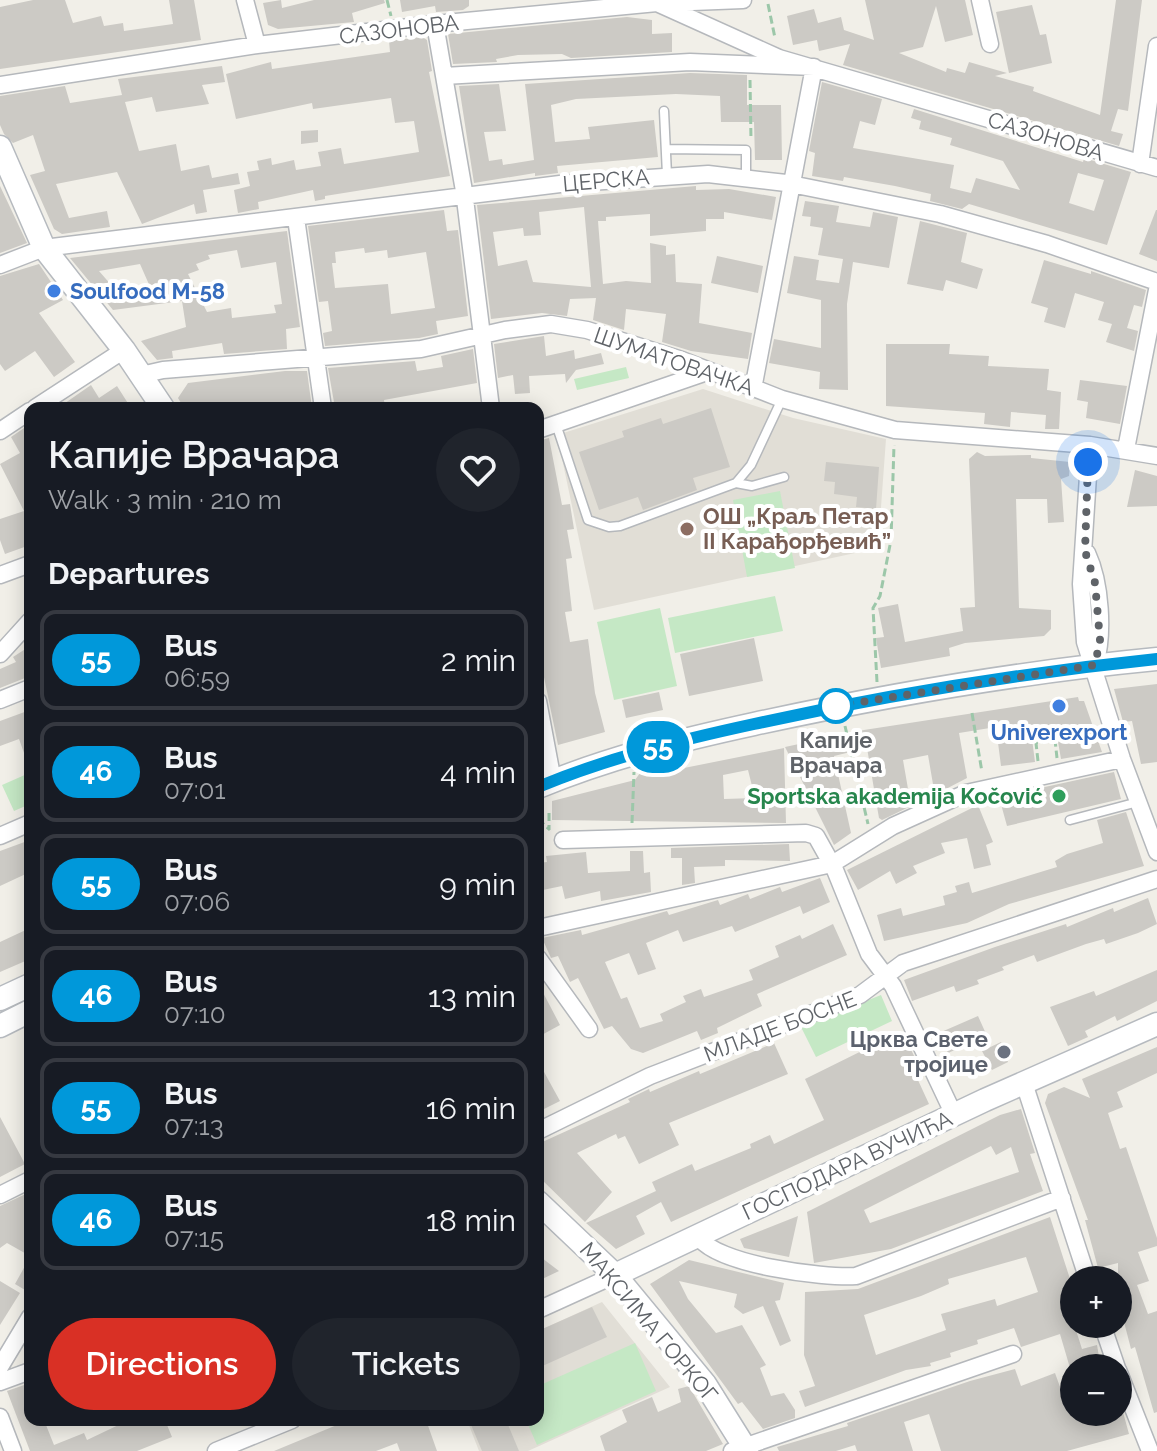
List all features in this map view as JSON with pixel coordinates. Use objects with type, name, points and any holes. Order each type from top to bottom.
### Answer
[{"type":"main road","points":[[0,147],[44,248],[124,350],[159,402]]},
{"type":"main road","points":[[545,784],[634,753],[814,711],[1095,665],[1157,659]]},
{"type":"main road","points":[[0,999],[24,988]]},
{"type":"main road","points":[[0,1026],[24,1014]]},
{"type":"main road","name":"ГОСПОДАРА ВУЧИЋА","points":[[615,1275],[954,1115],[1157,1024]]},
{"type":"main road","name":"МАКСИМА ГОРКОГ","points":[[544,1208],[615,1275],[705,1384],[741,1449]]},
{"type":"street","points":[[245,0],[257,45]]},
{"type":"street","points":[[658,2],[743,0]]},
{"type":"street","points":[[980,0],[990,44]]},
{"type":"street","name":"САЗОНОВА","points":[[0,85],[257,45],[658,2],[779,58],[1149,166]]},
{"type":"street","points":[[435,24],[464,195],[479,336],[490,402]]},
{"type":"street","points":[[1149,166],[1157,46]]},
{"type":"street","points":[[444,76],[690,62],[814,67],[753,389]]},
{"type":"street","name":"ЦЕРСКА","points":[[0,265],[44,248],[464,195],[667,175],[746,177],[790,183],[996,228],[1157,282]]},
{"type":"street","points":[[296,218],[322,402]]},
{"type":"street","points":[[1126,449],[1157,290]]},
{"type":"street","name":"ШУМАТОВАЧКА","points":[[141,375],[421,349],[524,327],[564,326],[682,360],[782,399],[895,430],[1090,445],[1157,456]]},
{"type":"street","points":[[44,402],[124,350]]},
{"type":"street","points":[[544,428],[707,372]]},
{"type":"street","points":[[0,431],[24,415]]},
{"type":"street","points":[[1090,445],[1085,551],[1095,583],[1100,640],[1095,665],[1122,759],[1157,852]]},
{"type":"street","points":[[0,575],[24,566]]},
{"type":"street","points":[[0,654],[24,628]]},
{"type":"street","points":[[0,700],[24,690]]},
{"type":"street","points":[[544,927],[832,864],[892,823],[966,793],[1122,759]]},
{"type":"street","points":[[1139,802],[1157,801]]},
{"type":"street","points":[[0,836],[24,826]]},
{"type":"street","points":[[559,837],[806,833],[816,836],[832,864],[869,954],[885,973],[954,1115]]},
{"type":"street","name":"МЛАДЕ БОСНЕ","points":[[544,1128],[650,1076],[860,995],[873,988],[885,973],[903,963],[1157,879]]},
{"type":"street","points":[[544,966],[589,1029]]},
{"type":"street","points":[[1024,1083],[1084,1266]]},
{"type":"street","points":[[0,1195],[24,1183]]},
{"type":"street","points":[[698,1236],[703,1244],[716,1250],[781,1270],[824,1276],[856,1276],[1062,1198]]},
{"type":"street","name":"ГОСПОДАРА ВУЧИЋА","points":[[544,1307],[615,1275]]},
{"type":"street","points":[[0,1367],[24,1327]]},
{"type":"street","points":[[741,1449],[1013,1354]]},
{"type":"street","points":[[0,1382],[24,1373]]},
{"type":"street","points":[[1132,1404],[1150,1449]]},
{"type":"street","points":[[0,1417],[13,1451]]},
{"type":"street","points":[[216,1451],[242,1446],[280,1426]]},
{"type":"lane","points":[[664,111],[667,175]]},
{"type":"lane","points":[[666,149],[746,150],[746,177]]},
{"type":"lane","points":[[556,424],[588,520],[620,526],[736,483],[751,465],[782,399]]},
{"type":"lane","points":[[736,483],[752,486],[784,477]]},
{"type":"lane","points":[[1070,820],[1139,802]]},
{"type":"path","points":[[768,4],[779,58]]},
{"type":"path","points":[[746,150],[751,141],[750,64]]},
{"type":"path","points":[[878,685],[873,608],[880,596],[891,540],[895,430]]},
{"type":"path","points":[[972,713],[984,782]]},
{"type":"path","points":[[845,726],[868,824],[863,830],[867,841]]},
{"type":"path","points":[[1039,769],[1036,743],[1055,740],[1059,765]]},
{"type":"path","points":[[632,825],[634,772]]},
{"type":"path","points":[[549,813],[549,829]]},
{"type":"path","points":[[544,824],[559,837]]},
{"type":"shaded area","name":"ОШ „Краљ Петар II Карађорђевић”","points":[[703,389],[793,418],[886,439],[878,548],[594,610],[557,435]]},
{"type":"shaded area","points":[[602,1302],[670,1387],[528,1451],[479,1451],[469,1426],[544,1426],[544,1328]]},
{"type":"green space","points":[[626,367],[629,378],[577,390],[574,379]]},
{"type":"green space","points":[[780,491],[795,568],[747,577],[733,500]]},
{"type":"green space","points":[[775,596],[783,631],[675,653],[668,618]]},
{"type":"green space","points":[[660,608],[677,686],[614,700],[597,622]]},
{"type":"green space","points":[[24,775],[24,807],[14,811],[2,785]]},
{"type":"green space","points":[[881,995],[892,1021],[816,1057],[801,1027]]},
{"type":"green space","points":[[635,1343],[656,1391],[537,1445],[529,1426],[544,1426],[544,1383]]},
{"type":"building","points":[[33,0],[65,0],[73,23],[101,16],[104,26],[123,23],[124,31],[173,24],[169,0],[194,0],[201,40],[0,69],[0,7]]},
{"type":"building","points":[[281,0],[282,8],[314,0],[384,0],[385,3],[352,13],[354,22],[278,29],[268,25],[263,3]]},
{"type":"building","points":[[400,0],[469,0],[469,6],[463,10],[436,12],[435,6],[402,12]]},
{"type":"building","points":[[865,0],[965,0],[973,35],[945,42],[936,6],[923,47],[899,53],[946,72],[947,68],[965,73],[969,62],[1007,73],[995,76],[1034,87],[1033,91],[1100,115],[1116,0],[1142,0],[1128,111],[1118,109],[1111,131],[1123,134],[1119,146],[843,65],[850,44],[819,51],[817,40],[793,45],[787,16],[814,9],[818,23],[841,17],[844,30],[874,40]]},
{"type":"building","points":[[1032,5],[1040,35],[1046,34],[1052,63],[1009,73],[996,12]]},
{"type":"building","points":[[627,17],[652,20],[652,34],[672,33],[672,52],[571,58],[562,54],[518,55],[496,59],[497,62],[453,64],[448,34]]},
{"type":"building","points":[[422,37],[427,40],[432,71],[429,72],[450,176],[325,196],[325,199],[315,201],[313,190],[258,202],[259,209],[238,213],[234,190],[250,186],[247,172],[259,170],[257,161],[271,158],[272,165],[294,160],[296,170],[321,166],[318,152],[341,148],[344,164],[419,152],[414,121],[395,123],[391,98],[313,109],[312,103],[236,119],[226,74],[271,62],[272,69],[390,52],[389,41]]},
{"type":"building","points":[[222,66],[225,82],[202,85],[209,104],[156,112],[152,97],[125,102],[139,151],[176,144],[181,171],[209,165],[212,178],[238,173],[240,184],[203,190],[207,212],[196,214],[194,204],[142,224],[117,172],[56,184],[69,218],[107,211],[110,227],[62,234],[54,229],[30,175],[45,171],[33,135],[13,143],[4,134],[0,125],[0,96],[65,86],[70,103],[122,95],[118,79]]},
{"type":"building","points":[[690,73],[747,75],[747,105],[781,105],[782,160],[755,160],[754,122],[721,122],[720,96],[676,94],[576,99],[551,105],[555,142],[590,139],[588,127],[654,120],[658,157],[557,166],[558,173],[535,176],[535,173],[474,183],[459,86],[499,84],[506,131],[484,132],[489,161],[502,159],[503,165],[534,160],[525,84]]},
{"type":"building","points":[[822,82],[882,99],[875,125],[860,121],[853,148],[954,165],[950,188],[971,193],[976,178],[1020,190],[1003,161],[950,145],[952,138],[919,129],[921,121],[911,118],[914,109],[1083,162],[1084,158],[1131,172],[1107,245],[969,204],[962,209],[930,201],[931,194],[844,177],[843,181],[812,176],[815,153],[809,151]],"holes":[[[1078,173],[1104,180],[1094,211],[1069,203]]]},
{"type":"building","points":[[318,130],[318,142],[301,144],[301,131]]},
{"type":"building","points":[[0,186],[27,243],[0,253]]},
{"type":"building","points":[[696,186],[696,190],[729,189],[776,197],[772,220],[724,212],[724,219],[706,219],[706,231],[650,236],[650,214],[606,217],[606,221],[598,221],[603,284],[626,281],[651,283],[650,243],[666,246],[666,255],[675,254],[676,282],[702,284],[699,323],[752,333],[748,359],[691,351],[662,342],[666,314],[626,309],[624,330],[593,320],[596,298],[570,299],[567,316],[542,313],[491,319],[477,205]],"holes":[[[584,207],[591,287],[533,282],[527,260],[498,266],[493,232],[523,228],[524,236],[541,235],[539,212]]]},
{"type":"building","points":[[805,201],[839,206],[836,222],[870,227],[873,212],[898,217],[889,268],[853,262],[847,304],[848,390],[819,389],[820,372],[769,363],[774,339],[821,348],[821,300],[787,293],[794,256],[819,260],[816,280],[839,283],[843,259],[818,255],[823,228],[810,226],[811,217],[802,216]]},
{"type":"building","points":[[444,210],[447,231],[458,230],[468,316],[436,321],[438,334],[419,338],[325,346],[323,333],[332,331],[328,301],[319,302],[308,226]],"holes":[[[364,248],[365,253],[387,250],[388,258],[426,252],[435,308],[391,314],[388,284],[335,288],[332,263],[336,263],[335,252]]]},
{"type":"building","points":[[1157,210],[1157,261],[1139,254]]},
{"type":"building","points":[[920,221],[967,233],[961,262],[983,269],[977,289],[946,280],[943,291],[907,284]]},
{"type":"building","points":[[287,231],[300,327],[286,329],[287,349],[224,354],[222,343],[172,351],[173,358],[157,360],[141,341],[186,327],[182,301],[113,310],[70,258]],"holes":[[[237,250],[241,268],[276,262],[282,304],[274,305],[276,313],[232,318],[231,308],[207,312],[188,274],[199,270],[196,264],[210,259],[208,255]],[[140,264],[151,289],[119,294],[99,271]]]},
{"type":"building","points":[[717,256],[763,266],[758,293],[711,283]]},
{"type":"building","points":[[1044,260],[1091,274],[1091,271],[1146,290],[1142,307],[1134,305],[1127,328],[1138,331],[1134,351],[1106,342],[1112,324],[1098,320],[1104,302],[1075,293],[1065,328],[1044,322],[1048,308],[1031,303]]},
{"type":"building","points":[[39,264],[63,300],[39,313],[75,362],[54,377],[35,351],[5,371],[0,364],[0,276]]},
{"type":"building","points":[[544,336],[546,356],[574,350],[575,359],[601,353],[604,364],[576,370],[566,383],[565,374],[529,376],[530,393],[515,394],[513,375],[498,378],[494,344]]},
{"type":"building","points":[[886,344],[950,344],[949,354],[989,356],[988,366],[1049,369],[1047,390],[1061,392],[1059,429],[1045,429],[1046,415],[1011,412],[1010,427],[984,424],[985,413],[886,406]]},
{"type":"building","points":[[473,349],[477,383],[384,402],[334,402],[328,368],[415,361],[417,371],[443,367],[441,356]]},
{"type":"building","points":[[307,371],[311,402],[180,402],[178,398],[188,383]]},
{"type":"building","points":[[1080,380],[1127,386],[1120,424],[1086,418],[1088,402],[1077,400]]},
{"type":"building","points":[[91,385],[99,398],[117,386],[127,402],[67,402]]},
{"type":"building","points":[[711,408],[730,467],[693,478],[697,490],[643,510],[638,497],[599,510],[579,452],[624,437],[622,431],[661,418],[663,424]]},
{"type":"building","points":[[24,428],[24,511],[0,464],[20,453],[11,437]]},
{"type":"building","points":[[549,438],[562,505],[570,504],[574,529],[567,530],[572,558],[566,559],[572,611],[565,612],[570,642],[588,639],[595,693],[605,732],[558,745],[544,677],[544,439]]},
{"type":"building","points":[[977,452],[985,456],[1031,455],[1031,458],[1070,462],[1069,476],[1061,479],[1064,522],[1048,523],[1047,499],[1016,499],[1019,608],[1051,610],[1051,629],[1044,636],[965,643],[949,648],[950,656],[881,668],[876,638],[884,637],[878,608],[898,604],[905,642],[963,631],[960,608],[975,607],[969,459]]},
{"type":"building","points":[[826,462],[879,467],[876,509],[856,507],[857,497],[834,494],[835,482],[824,481]]},
{"type":"building","points":[[1135,470],[1157,476],[1157,506],[1127,507]]},
{"type":"building","points":[[24,511],[24,547],[5,554],[0,540],[0,519]]},
{"type":"building","points":[[754,638],[763,681],[689,696],[680,654]]},
{"type":"building","points":[[24,650],[24,678],[0,688],[0,669],[16,662],[13,657]]},
{"type":"building","points":[[1157,684],[1157,762],[1141,764],[1132,721],[1123,722],[1114,689]]},
{"type":"building","points":[[659,692],[663,710],[626,718],[622,700]]},
{"type":"building","points":[[1078,697],[1079,701],[1084,701],[1102,752],[1061,759],[1057,736],[1032,739],[1035,762],[1001,766],[996,727],[959,733],[967,778],[944,790],[934,790],[928,755],[903,760],[911,806],[882,820],[879,818],[867,748],[834,756],[851,833],[834,845],[785,747],[864,730]]},
{"type":"building","points":[[24,712],[24,753],[19,739],[0,746],[0,721]]},
{"type":"building","points":[[784,748],[786,823],[552,820],[552,801],[635,780],[640,773],[669,771]],"holes":[[[748,770],[755,798],[724,799],[723,775]]]},
{"type":"building","name":"Sportska akademija Kočović","points":[[1114,772],[1121,799],[1007,826],[999,797]]},
{"type":"building","points":[[978,805],[993,842],[986,845],[991,865],[974,869],[967,838],[941,843],[945,853],[913,866],[917,873],[896,884],[890,871],[858,890],[847,870]]},
{"type":"building","points":[[1126,812],[1144,866],[1009,904],[967,923],[884,941],[877,915],[901,908],[903,916],[945,905],[943,896],[957,892],[955,886],[969,882],[972,893],[1057,867],[1055,861],[1067,854],[1103,843],[1097,820]]},
{"type":"building","points":[[24,842],[24,875],[0,886],[0,851]]},
{"type":"building","points":[[789,844],[790,861],[725,860],[725,866],[694,867],[695,883],[682,885],[682,858],[671,858],[671,848]]},
{"type":"building","points":[[630,851],[643,851],[644,873],[650,872],[651,892],[601,901],[600,891],[565,899],[562,886],[544,890],[546,856],[586,852],[588,873],[630,871]]},
{"type":"building","points":[[820,878],[830,902],[803,914],[800,906],[735,932],[732,926],[683,942],[678,930],[646,943],[656,969],[638,975],[629,953],[605,962],[621,999],[627,997],[640,1028],[663,1021],[660,1014],[686,1002],[683,996],[701,989],[704,997],[753,980],[749,970],[779,957],[775,946],[800,935],[802,939],[833,924],[847,955],[757,994],[762,1006],[717,1028],[718,1033],[701,1040],[697,1031],[643,1053],[631,1049],[612,1026],[604,1029],[578,978],[570,982],[558,956],[551,958],[544,942],[544,938],[581,930],[582,935],[718,900],[720,905],[748,894],[750,899],[780,887],[782,892]]},
{"type":"building","points":[[1148,898],[1157,924],[1138,933],[1106,944],[1104,939],[1086,944],[1037,962],[1034,955],[977,980],[979,984],[956,992],[954,986],[912,1001],[904,980],[995,947],[1066,924],[1067,927],[1113,908],[1114,912]]},
{"type":"building","points":[[24,931],[24,962],[0,972],[0,942]]},
{"type":"building","points":[[1157,970],[1157,1001],[1117,1021],[1115,1016],[1085,1031],[1088,1037],[1068,1046],[1050,1007],[1094,991],[1096,996]]},
{"type":"building","points":[[544,994],[560,1025],[544,1034]]},
{"type":"building","points":[[978,1016],[987,1036],[948,1053],[939,1033]]},
{"type":"building","points":[[902,1031],[917,1062],[911,1065],[929,1104],[671,1222],[661,1202],[636,1216],[645,1234],[616,1249],[586,1223],[656,1191],[652,1182],[692,1164],[695,1171],[751,1148],[750,1144],[770,1135],[774,1144],[824,1120],[805,1079]]},
{"type":"building","points":[[1001,1042],[1008,1062],[992,1070],[982,1051]]},
{"type":"building","points":[[774,1043],[788,1074],[669,1123],[679,1145],[639,1164],[625,1136],[618,1139],[616,1134],[577,1153],[612,1192],[585,1222],[544,1182],[544,1141],[630,1102],[628,1099],[649,1089],[650,1092],[699,1071],[700,1074]]},
{"type":"building","points":[[1157,1047],[1157,1073],[1117,1092],[1123,1107],[1108,1113],[1120,1149],[1126,1147],[1157,1238],[1157,1246],[1138,1252],[1149,1281],[1137,1285],[1148,1314],[1157,1311],[1157,1412],[1154,1413],[1135,1347],[1131,1349],[1128,1338],[1132,1338],[1132,1266],[1118,1266],[1118,1263],[1097,1266],[1085,1220],[1088,1220],[1045,1103],[1048,1094],[1064,1087],[1090,1098],[1082,1079]]},
{"type":"building","points":[[544,1072],[560,1101],[544,1109]]},
{"type":"building","points":[[1021,1109],[1035,1153],[1030,1154],[1043,1191],[891,1249],[814,1263],[807,1212],[1000,1115]],"holes":[[[991,1146],[996,1155],[1011,1147],[1019,1172],[870,1223],[864,1210]]]},
{"type":"building","points":[[0,1117],[24,1165],[0,1177]]},
{"type":"building","points":[[24,1195],[24,1253],[7,1243],[0,1248],[0,1206]]},
{"type":"building","points":[[798,1216],[789,1257],[744,1248],[740,1239]]},
{"type":"building","points":[[1050,1217],[1066,1266],[1060,1266],[1060,1334],[1021,1347],[1014,1328],[977,1340],[978,1344],[950,1353],[951,1357],[930,1363],[931,1366],[906,1370],[805,1407],[799,1391],[815,1386],[804,1355],[805,1292],[858,1289]],"holes":[[[1026,1257],[1038,1292],[997,1306],[995,1299],[941,1314],[946,1330],[876,1355],[864,1315],[921,1296],[949,1284],[948,1279]]]},
{"type":"building","points":[[544,1260],[559,1271],[544,1278]]},
{"type":"building","points":[[689,1260],[784,1283],[780,1300],[775,1301],[791,1341],[780,1346],[763,1306],[743,1314],[734,1307],[737,1294],[679,1281],[688,1299],[716,1333],[742,1325],[766,1365],[760,1368],[771,1396],[784,1393],[795,1410],[795,1418],[763,1429],[742,1402],[738,1404],[650,1284]]},
{"type":"building","points":[[24,1268],[24,1289],[15,1284]]},
{"type":"building","points":[[0,1281],[20,1293],[0,1325]]},
{"type":"building","points":[[592,1307],[607,1337],[544,1365],[544,1328]]},
{"type":"building","points":[[1061,1338],[1078,1338],[1082,1349],[1097,1345],[1099,1354],[1066,1354]]},
{"type":"building","points":[[1015,1369],[1021,1386],[1055,1373],[1060,1387],[1060,1426],[1127,1426],[1129,1434],[1067,1451],[941,1451],[929,1414],[904,1422],[913,1451],[857,1451],[855,1445],[836,1451],[779,1451],[777,1447],[848,1426],[847,1423]]},
{"type":"building","points":[[24,1385],[24,1426],[46,1426],[54,1445],[84,1433],[87,1440],[116,1426],[167,1426],[172,1437],[137,1451],[30,1451],[7,1391]]},
{"type":"building","points":[[689,1386],[723,1444],[706,1451],[605,1451],[600,1436],[627,1422],[622,1410],[652,1397],[658,1412],[681,1402],[678,1389]]},
{"type":"building","points":[[334,1426],[428,1426],[437,1451],[400,1451],[397,1443],[376,1451],[274,1451]]},
{"type":"building","points":[[472,1426],[509,1426],[519,1451],[482,1451]]},
{"type":"bus line","name":"55","points":[[544,785],[634,753],[841,705],[993,679],[1157,659]]},
{"type":"place","name":"Soulfood M-58","points":[[54,291]]},
{"type":"place","name":"ОШ „Краљ Петар II Карађорђевић”","points":[[687,529]]},
{"type":"place","name":"Капије Врачара","points":[[836,706]]},
{"type":"place","name":"Univerexport","points":[[1059,706]]},
{"type":"place","name":"Sportska akademija Kočović","points":[[1059,796]]},
{"type":"place","name":"Црква Свете тројице","points":[[1004,1052]]},
{"type":"route","points":[[836,706],[1095,665],[1100,640],[1095,583],[1085,551],[1088,462]]}]
